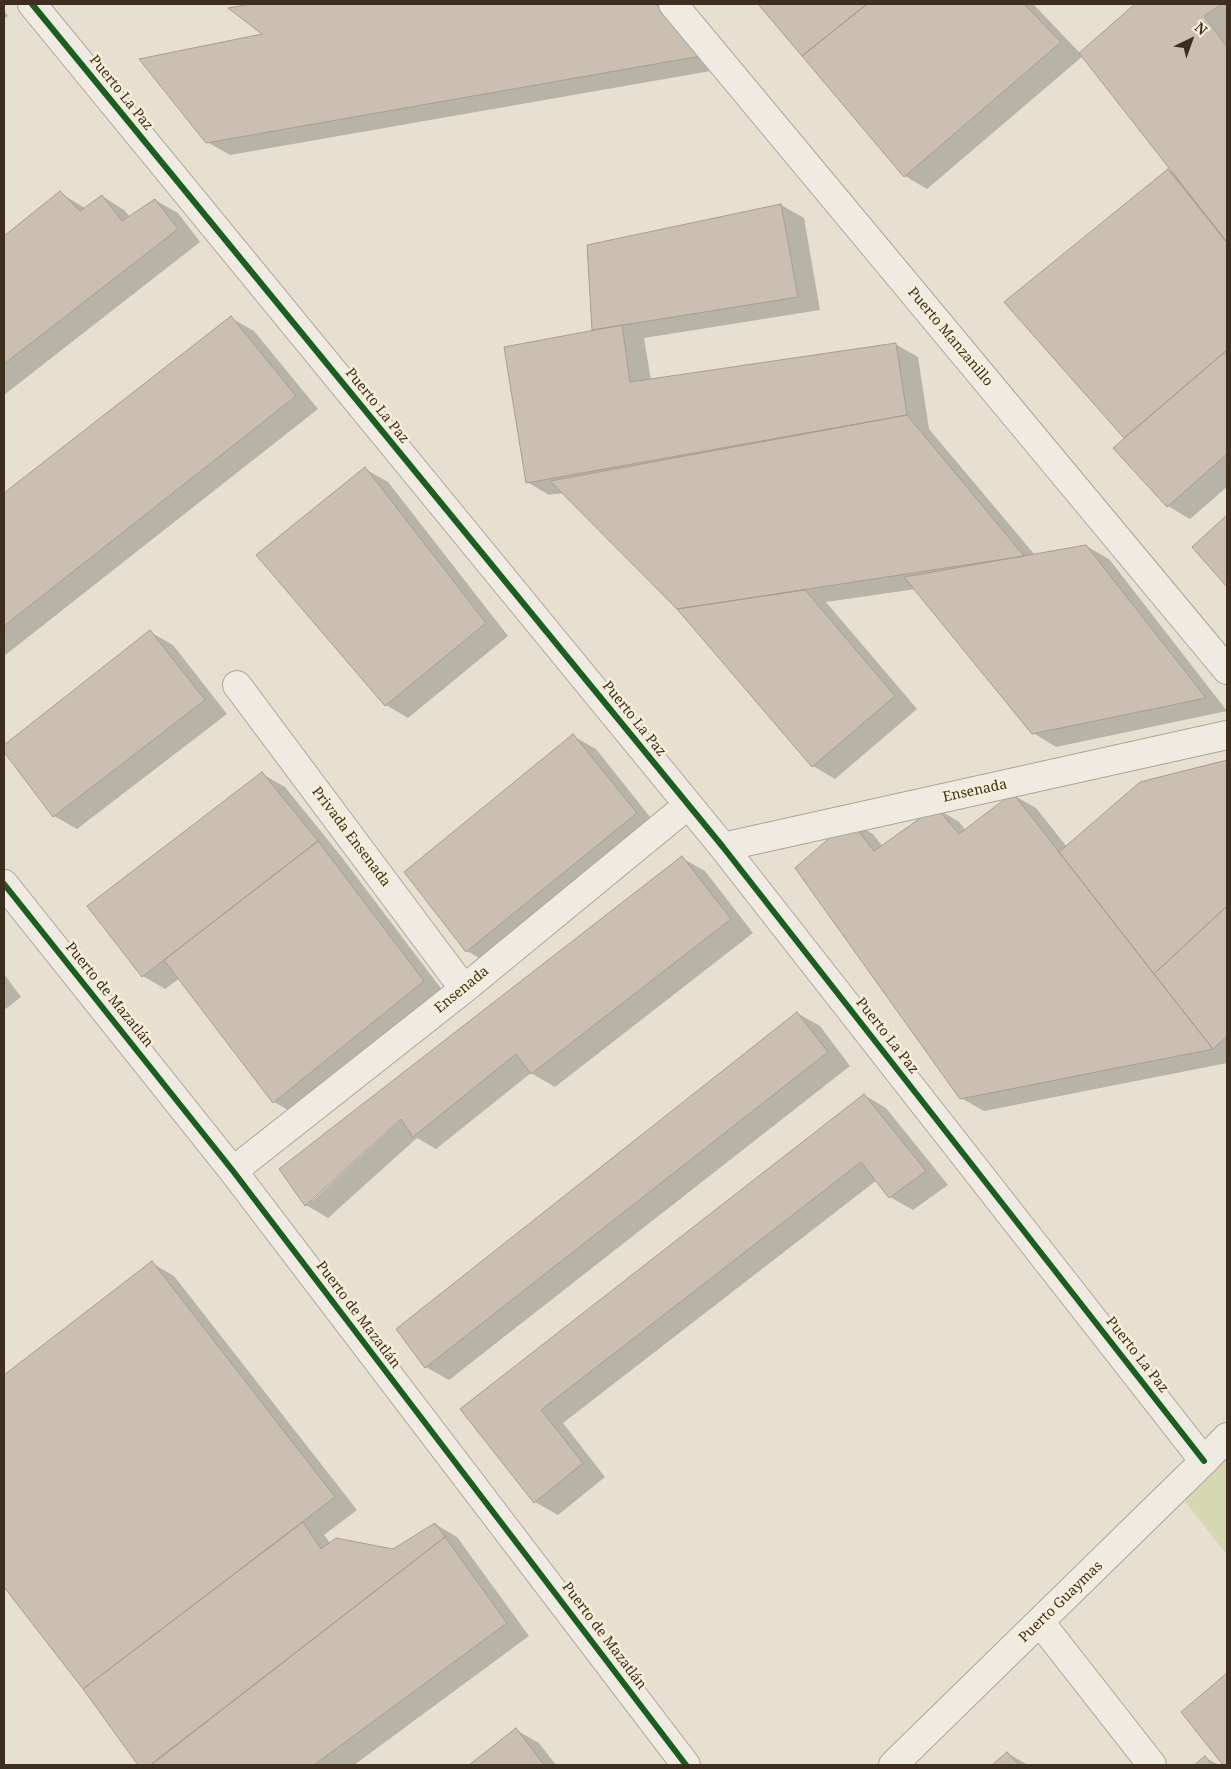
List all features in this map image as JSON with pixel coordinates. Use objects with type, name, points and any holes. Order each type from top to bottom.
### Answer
[{"type":"street","name":"Puerto La Paz","points":[[32,4],[723,847],[1204,1461]]},
{"type":"street","name":"Puerto Manzanillo","points":[[673,4],[1227,670]]},
{"type":"street","name":"Privada Ensenada","points":[[237,685],[464,989]]},
{"type":"street","name":"Ensenada","points":[[723,847],[1227,735]]},
{"type":"street","name":"Ensenada","points":[[233,1171],[464,989],[688,805]]},
{"type":"street","name":"Puerto de Mazatlán","points":[[4,884],[233,1171],[686,1765]]},
{"type":"street","name":"Puerto Guaymas","points":[[893,1765],[1227,1437]]},
{"type":"street","points":[[1040,1622],[1152,1765]]},
{"type":"green space","points":[[1227,1437],[1227,1555],[1176,1490]]},
{"type":"building","points":[[251,4],[656,4],[701,56],[206,143],[139,59],[262,34],[228,8]]},
{"type":"building","points":[[758,4],[867,4],[802,56]]},
{"type":"building","points":[[867,4],[1024,4],[1061,42],[904,177],[802,56]]},
{"type":"building","points":[[1135,4],[1222,4],[1204,16],[1227,47],[1227,242],[1079,53]]},
{"type":"building","points":[[1168,169],[1227,243],[1227,350],[1124,438],[1004,302]]},
{"type":"building","points":[[60,191],[80,211],[102,195],[122,221],[155,199],[178,229],[4,364],[4,236]]},
{"type":"building","points":[[781,204],[798,297],[592,330],[587,245]]},
{"type":"building","points":[[231,316],[296,396],[4,626],[4,493]]},
{"type":"building","points":[[622,325],[630,382],[896,343],[907,415],[526,483],[504,347]]},
{"type":"building","points":[[1227,350],[1227,454],[1167,507],[1113,448]]},
{"type":"building","points":[[907,415],[1024,556],[677,609],[550,481]]},
{"type":"building","points":[[365,467],[486,623],[385,706],[256,555]]},
{"type":"building","points":[[1227,515],[1227,587],[1192,547]]},
{"type":"building","points":[[1086,545],[1206,698],[1032,734],[904,577]]},
{"type":"building","points":[[805,590],[895,696],[812,767],[677,609]]},
{"type":"building","points":[[150,630],[205,700],[53,817],[4,752],[4,745]]},
{"type":"building","points":[[573,734],[637,813],[466,952],[404,872]]},
{"type":"building","points":[[1227,760],[1227,906],[1154,974],[1059,852],[1140,782]]},
{"type":"building","points":[[262,772],[318,841],[142,977],[87,906]]},
{"type":"building","points":[[1013,793],[1213,1049],[960,1099],[795,868],[850,820],[874,851],[936,807],[959,834]]},
{"type":"building","points":[[318,841],[424,981],[273,1103],[164,960]]},
{"type":"building","points":[[682,856],[731,919],[531,1074],[516,1054],[413,1137],[401,1119],[305,1206],[279,1169]]},
{"type":"building","points":[[1227,906],[1227,1036],[1213,1049],[1154,974]]},
{"type":"building","points":[[797,1012],[828,1052],[425,1368],[396,1329]]},
{"type":"building","points":[[864,1094],[926,1171],[889,1198],[861,1162],[541,1410],[583,1463],[534,1503],[460,1409]]},
{"type":"building","points":[[152,1261],[335,1497],[83,1689],[4,1587],[4,1375]]},
{"type":"building","points":[[303,1522],[321,1549],[336,1538],[393,1549],[435,1523],[445,1537],[150,1765],[138,1765],[83,1689]]},
{"type":"building","points":[[445,1537],[507,1623],[314,1765],[151,1765]]},
{"type":"building","points":[[1227,1673],[1227,1765],[1223,1765],[1181,1712]]},
{"type":"building","points":[[516,1728],[544,1765],[469,1765]]},
{"type":"building","points":[[1007,1752],[1019,1765],[992,1765]]},
{"type":"building","points":[[1205,1756],[1212,1765],[1194,1765]]},
{"type":"cycle path","points":[[32,4],[723,847],[1204,1461]]},
{"type":"cycle path","points":[[4,884],[233,1171],[686,1765]]}]
